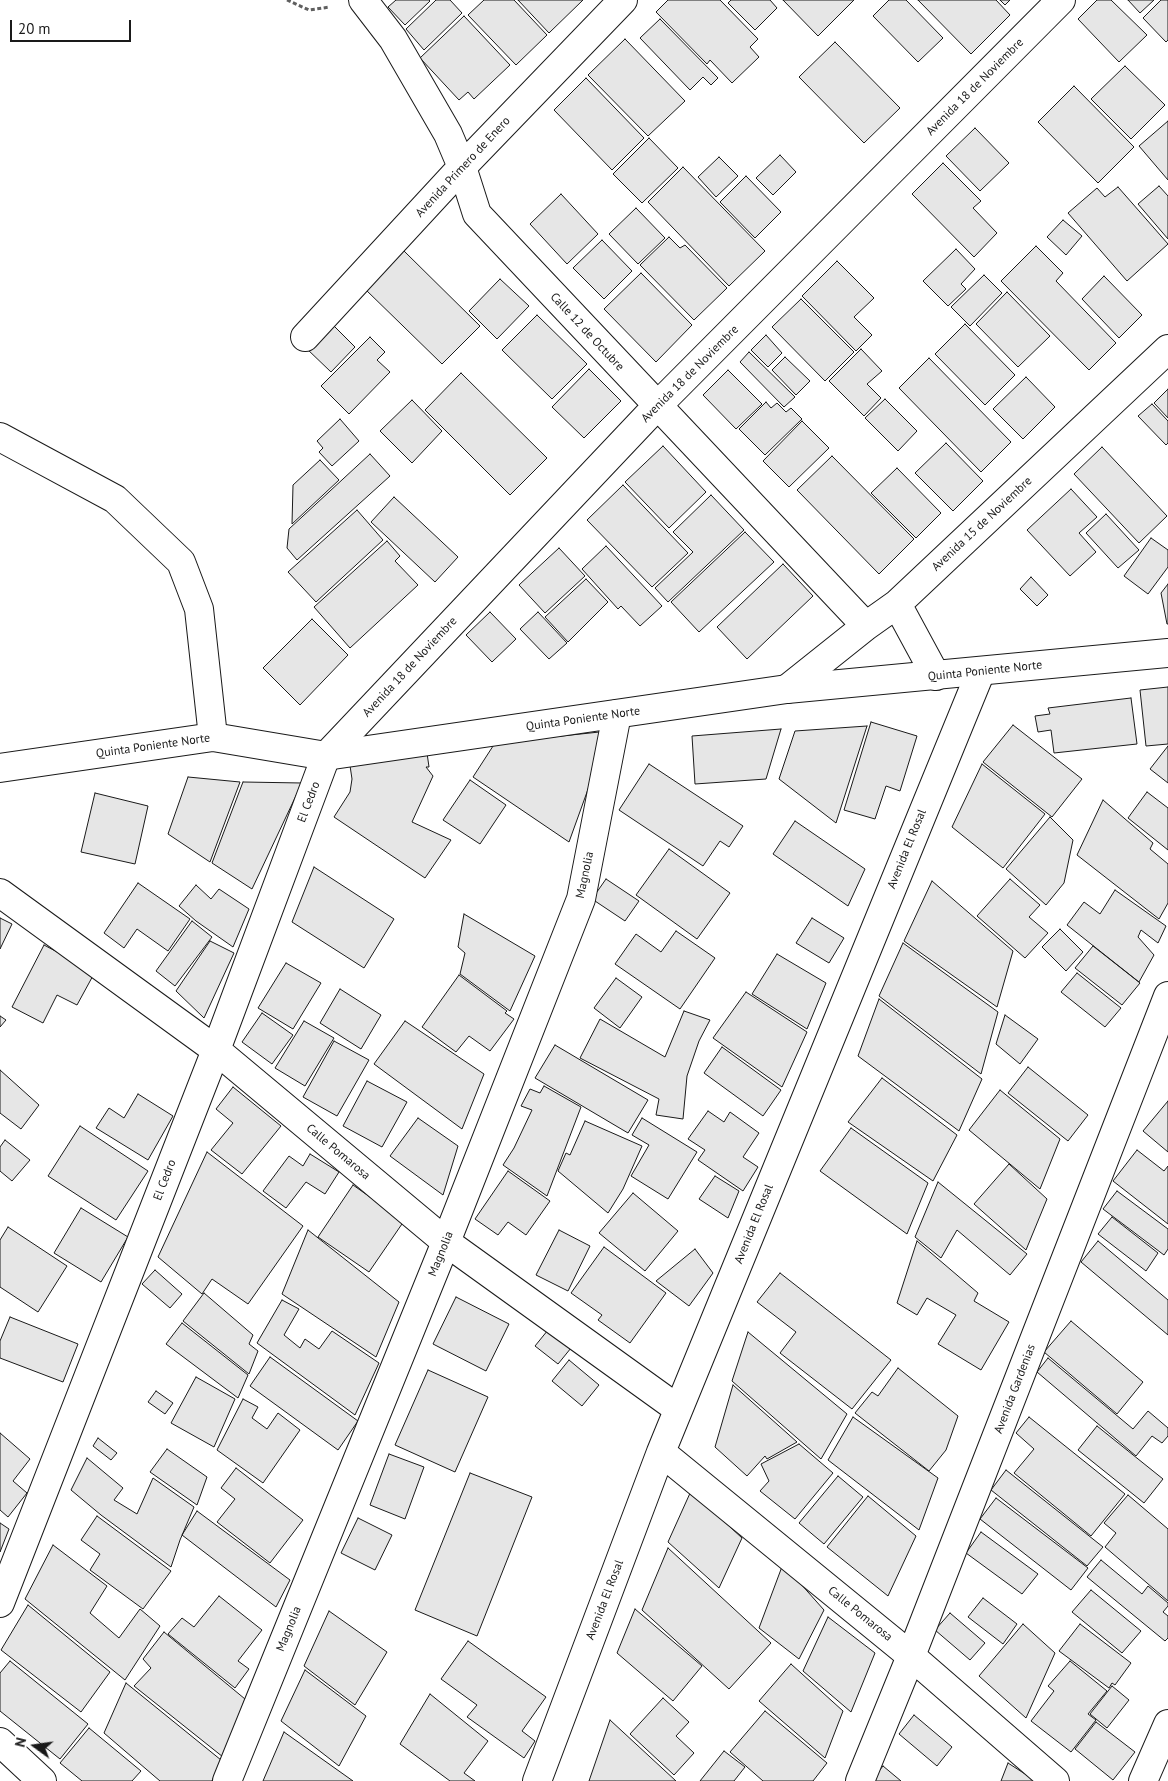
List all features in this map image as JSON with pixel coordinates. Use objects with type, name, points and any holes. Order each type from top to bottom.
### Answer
[{"type":"street","name":"Calle 12 de Octubre","points":[[363,0],[393,39],[448,134],[462,167],[477,214],[866,626]]},
{"type":"street","name":"Avenida Primero de Enero","points":[[305,337],[462,167],[623,0]]},
{"type":"street","name":"Avenida 18 de Noviembre","points":[[326,756],[657,406],[1061,0]]},
{"type":"street","name":"Avenida 15 de Noviembre","points":[[786,689],[866,626],[898,604],[1168,349]]},
{"type":"street","points":[[0,437],[115,499],[181,562],[200,609],[212,737]]},
{"type":"street","points":[[898,604],[936,676]]},
{"type":"street","name":"Quinta Poniente Norte","points":[[0,768],[212,737],[326,756],[786,689],[1168,653]]},
{"type":"street","name":"Avenida El Rosal","points":[[537,1781],[660,1452],[981,671]]},
{"type":"street","name":"Magnolia","points":[[227,1781],[446,1242],[581,899],[617,714]]},
{"type":"street","name":"El Cedro","points":[[0,1603],[216,1050],[326,756]]},
{"type":"street","name":"Calle Pomarosa","points":[[0,893],[216,1050],[446,1242],[678,1409]]},
{"type":"street","name":"Avenida Gardenias","points":[[860,1781],[1158,1056],[1168,996]]},
{"type":"street","name":"Calle Pomarosa","points":[[660,1452],[911,1656],[1054,1781]]},
{"type":"street","points":[[1143,1781],[1168,1724]]},
{"type":"street","points":[[0,1742],[42,1781]]},
{"type":"path","points":[[287,0],[309,10],[337,6]]},
{"type":"building","points":[[396,0],[430,1],[405,25],[388,7]]},
{"type":"building","points":[[436,0],[450,0],[462,13],[424,50],[406,29]]},
{"type":"building","points":[[484,0],[514,0],[547,35],[516,65],[468,15]]},
{"type":"building","points":[[518,0],[583,0],[549,33]]},
{"type":"building","points":[[668,0],[720,0],[758,39],[750,47],[759,57],[732,83],[710,60],[707,64],[656,12]]},
{"type":"building","points":[[731,0],[770,0],[777,8],[755,30],[728,3]]},
{"type":"building","points":[[783,0],[854,0],[818,36]]},
{"type":"building","points":[[889,0],[906,0],[943,38],[918,62],[873,16]]},
{"type":"building","points":[[918,0],[996,0],[1010,15],[971,54]]},
{"type":"building","points":[[1000,0],[1010,0],[1005,5]]},
{"type":"building","points":[[1097,0],[1111,0],[1147,35],[1119,62],[1078,19]]},
{"type":"building","points":[[1128,0],[1154,0],[1140,13]]},
{"type":"building","points":[[1161,0],[1168,0],[1168,40],[1166,42],[1143,18]]},
{"type":"building","points":[[464,16],[510,65],[474,99],[468,92],[459,100],[420,58]]},
{"type":"building","points":[[660,19],[718,78],[711,85],[703,77],[690,90],[640,38]]},
{"type":"building","points":[[625,39],[685,101],[648,136],[588,75]]},
{"type":"building","points":[[835,42],[900,108],[864,143],[799,77]]},
{"type":"building","points":[[1125,66],[1165,105],[1131,139],[1091,99]]},
{"type":"building","points":[[586,78],[644,138],[612,170],[554,110]]},
{"type":"building","points":[[1074,86],[1134,147],[1098,183],[1038,122]]},
{"type":"building","points":[[1168,121],[1168,180],[1139,146]]},
{"type":"building","points":[[975,128],[1009,163],[980,191],[946,156]]},
{"type":"building","points":[[649,138],[678,168],[642,203],[613,174]]},
{"type":"building","points":[[780,155],[796,172],[773,195],[756,178]]},
{"type":"building","points":[[719,157],[738,176],[716,197],[698,177]]},
{"type":"building","points":[[943,163],[981,201],[973,208],[997,233],[974,257],[912,194]]},
{"type":"building","points":[[683,167],[765,251],[729,286],[648,202]]},
{"type":"building","points":[[746,176],[781,212],[755,238],[720,202]]},
{"type":"building","points":[[1159,186],[1168,196],[1168,239],[1138,204]]},
{"type":"building","points":[[1118,187],[1168,244],[1127,281],[1068,213],[1097,188],[1105,197]]},
{"type":"building","points":[[561,194],[598,234],[567,264],[530,224]]},
{"type":"building","points":[[636,208],[665,238],[638,264],[609,234]]},
{"type":"building","points":[[1063,220],[1082,236],[1066,255],[1047,237]]},
{"type":"building","points":[[669,237],[680,248],[685,245],[727,288],[694,320],[640,265]]},
{"type":"building","points":[[602,240],[632,271],[604,299],[573,268]]},
{"type":"building","points":[[1036,246],[1063,273],[1056,281],[1116,343],[1089,370],[1001,281]]},
{"type":"building","points":[[956,249],[975,269],[961,284],[966,289],[948,306],[923,281]]},
{"type":"building","points":[[403,250],[480,326],[442,364],[365,289]]},
{"type":"building","points":[[837,261],[874,298],[854,317],[872,335],[856,351],[802,296]]},
{"type":"building","points":[[641,273],[692,325],[656,362],[604,309]]},
{"type":"building","points":[[984,275],[1002,293],[970,326],[951,307]]},
{"type":"building","points":[[1104,276],[1142,315],[1119,338],[1082,299]]},
{"type":"building","points":[[500,279],[529,306],[497,339],[469,311]]},
{"type":"building","points":[[1007,292],[1050,336],[1018,367],[976,324]]},
{"type":"building","points":[[801,299],[854,352],[825,381],[772,327]]},
{"type":"building","points":[[537,315],[587,364],[552,399],[502,350]]},
{"type":"building","points":[[331,323],[355,347],[331,372],[306,348]]},
{"type":"building","points":[[965,324],[1015,375],[985,405],[935,354]]},
{"type":"building","points":[[766,335],[782,353],[768,367],[751,350]]},
{"type":"building","points":[[370,337],[385,352],[377,360],[390,372],[349,414],[321,386]]},
{"type":"building","points":[[861,349],[882,371],[867,384],[881,398],[864,416],[829,381]]},
{"type":"building","points":[[749,352],[795,397],[784,407],[740,362]]},
{"type":"building","points":[[785,357],[810,381],[796,395],[772,370]]},
{"type":"building","points":[[929,358],[1011,442],[981,472],[899,388]]},
{"type":"building","points":[[589,369],[621,401],[584,438],[552,407]]},
{"type":"building","points":[[728,370],[762,404],[736,429],[703,395]]},
{"type":"building","points":[[461,373],[547,458],[510,495],[425,410]]},
{"type":"building","points":[[1026,377],[1055,407],[1023,439],[993,409]]},
{"type":"building","points":[[1168,389],[1168,418],[1154,403]]},
{"type":"building","points":[[885,399],[917,431],[898,451],[865,418]]},
{"type":"building","points":[[412,400],[442,431],[412,463],[380,431]]},
{"type":"building","points":[[766,402],[771,408],[777,403],[786,412],[791,408],[802,419],[765,455],[739,429]]},
{"type":"building","points":[[1152,404],[1168,421],[1168,443],[1166,445],[1138,416]]},
{"type":"building","points":[[340,419],[359,441],[332,466],[319,452],[323,448],[317,441]]},
{"type":"building","points":[[802,421],[829,448],[789,487],[763,461]]},
{"type":"building","points":[[946,443],[983,481],[953,511],[915,473]]},
{"type":"building","points":[[663,446],[706,492],[669,528],[625,482]]},
{"type":"building","points":[[1102,447],[1167,516],[1139,543],[1074,474]]},
{"type":"building","points":[[370,454],[390,476],[297,560],[287,548],[289,529]]},
{"type":"building","points":[[832,456],[914,539],[879,574],[797,490]]},
{"type":"building","points":[[320,460],[339,480],[292,524],[293,485]]},
{"type":"building","points":[[897,468],[941,513],[916,538],[871,493]]},
{"type":"building","points":[[623,485],[688,553],[652,587],[587,520]]},
{"type":"building","points":[[1071,489],[1097,517],[1079,533],[1096,552],[1070,576],[1027,530]]},
{"type":"building","points":[[711,495],[744,530],[668,602],[655,588],[693,552],[673,532]]},
{"type":"building","points":[[394,497],[458,557],[435,582],[371,522]]},
{"type":"building","points":[[357,510],[383,540],[316,602],[288,572]]},
{"type":"building","points":[[1106,514],[1139,550],[1118,568],[1086,533]]},
{"type":"building","points":[[745,532],[774,562],[699,632],[671,602]]},
{"type":"building","points":[[1151,538],[1168,550],[1168,567],[1148,594],[1124,576]]},
{"type":"building","points":[[387,541],[400,556],[395,561],[418,585],[350,648],[314,607]]},
{"type":"building","points":[[606,546],[662,606],[640,626],[621,606],[618,609],[582,569]]},
{"type":"building","points":[[559,548],[585,576],[545,613],[519,585]]},
{"type":"building","points":[[783,564],[813,596],[747,659],[717,627]]},
{"type":"building","points":[[1031,577],[1048,595],[1037,606],[1020,589]]},
{"type":"building","points":[[586,579],[608,602],[568,642],[545,617]]},
{"type":"building","points":[[1168,584],[1168,624],[1167,624],[1161,593]]},
{"type":"building","points":[[490,612],[516,639],[492,662],[466,635]]},
{"type":"building","points":[[538,612],[567,643],[549,659],[520,629]]},
{"type":"building","points":[[312,619],[348,655],[300,705],[263,668]]},
{"type":"building","points":[[1168,687],[1168,744],[1146,746],[1140,690]]},
{"type":"building","points":[[1131,698],[1137,744],[1054,753],[1051,730],[1038,732],[1035,716],[1050,714],[1048,708]]},
{"type":"building","points":[[871,722],[917,736],[900,791],[886,786],[875,819],[844,810]]},
{"type":"building","points":[[1013,725],[1082,779],[1052,817],[983,762]]},
{"type":"building","points":[[867,726],[836,823],[779,779],[795,731]]},
{"type":"building","points":[[781,729],[766,779],[695,784],[692,736]]},
{"type":"building","points":[[609,731],[569,842],[473,777],[495,743]]},
{"type":"building","points":[[426,746],[429,767],[426,767],[433,776],[412,822],[451,840],[425,878],[334,817],[350,792],[352,779],[349,759]]},
{"type":"building","points":[[1168,746],[1168,783],[1150,769]]},
{"type":"building","points":[[649,764],[743,826],[729,847],[720,841],[703,866],[619,810]]},
{"type":"building","points":[[982,764],[1045,814],[1003,868],[952,827]]},
{"type":"building","points":[[188,777],[240,782],[210,862],[168,834]]},
{"type":"building","points":[[470,780],[506,805],[480,844],[443,820]]},
{"type":"building","points":[[243,782],[302,783],[252,889],[212,863]]},
{"type":"building","points":[[1147,792],[1168,808],[1168,850],[1128,818]]},
{"type":"building","points":[[95,793],[148,806],[135,864],[81,852]]},
{"type":"building","points":[[1103,800],[1153,843],[1150,849],[1168,864],[1168,903],[1159,919],[1077,855]]},
{"type":"building","points":[[1050,817],[1073,840],[1064,883],[1046,905],[1006,869]]},
{"type":"building","points":[[795,821],[865,869],[848,906],[773,854]]},
{"type":"building","points":[[669,849],[730,893],[697,939],[636,895]]},
{"type":"building","points":[[314,867],[394,919],[364,968],[292,922]]},
{"type":"building","points":[[606,879],[639,901],[625,921],[592,899]]},
{"type":"building","points":[[1010,879],[1040,905],[1029,917],[1048,933],[1025,958],[977,916]]},
{"type":"building","points":[[932,881],[1013,951],[997,1007],[904,941]]},
{"type":"building","points":[[138,883],[190,919],[168,951],[137,929],[124,948],[104,933]]},
{"type":"building","points":[[196,885],[211,899],[219,889],[249,909],[233,947],[196,921],[179,906]]},
{"type":"building","points":[[1115,890],[1166,926],[1158,943],[1141,930],[1138,937],[1154,955],[1139,982],[1067,925],[1084,902],[1100,914]]},
{"type":"building","points":[[464,914],[535,956],[510,1011],[460,974],[465,953],[458,947]]},
{"type":"building","points":[[0,918],[12,924],[0,949]]},
{"type":"building","points":[[812,918],[844,938],[829,963],[796,943]]},
{"type":"building","points":[[192,921],[212,937],[175,986],[156,971]]},
{"type":"building","points":[[1060,929],[1083,952],[1066,971],[1042,947]]},
{"type":"building","points":[[676,931],[715,958],[680,1009],[615,964],[636,934],[661,952]]},
{"type":"building","points":[[210,941],[234,953],[204,1018],[176,991]]},
{"type":"building","points":[[903,943],[998,1012],[981,1074],[879,996]]},
{"type":"building","points":[[44,945],[95,972],[77,1005],[57,995],[43,1023],[12,1007]]},
{"type":"building","points":[[1093,946],[1140,983],[1122,1005],[1075,968]]},
{"type":"building","points":[[777,954],[826,983],[807,1029],[752,994]]},
{"type":"building","points":[[286,963],[321,983],[293,1029],[258,1008]]},
{"type":"building","points":[[1077,973],[1121,1008],[1105,1027],[1061,992]]},
{"type":"building","points":[[459,975],[507,1011],[505,1013],[514,1019],[490,1051],[469,1036],[456,1052],[422,1027]]},
{"type":"building","points":[[616,978],[642,997],[620,1028],[594,1008]]},
{"type":"building","points":[[340,989],[381,1015],[361,1049],[320,1023]]},
{"type":"building","points":[[746,992],[807,1032],[782,1087],[713,1038]]},
{"type":"building","points":[[879,999],[982,1079],[959,1131],[858,1056]]},
{"type":"building","points":[[684,1011],[710,1020],[699,1041],[687,1076],[683,1119],[656,1115],[659,1099],[580,1058],[600,1019],[665,1057]]},
{"type":"building","points":[[262,1013],[293,1035],[272,1064],[242,1042]]},
{"type":"building","points":[[1005,1015],[1038,1039],[1020,1064],[996,1044]]},
{"type":"building","points":[[0,1016],[6,1020],[0,1027]]},
{"type":"building","points":[[304,1021],[334,1038],[305,1086],[275,1068]]},
{"type":"building","points":[[405,1021],[484,1074],[462,1129],[374,1064]]},
{"type":"building","points":[[334,1041],[369,1060],[337,1116],[303,1097]]},
{"type":"building","points":[[555,1045],[648,1100],[628,1133],[535,1078]]},
{"type":"building","points":[[722,1047],[781,1090],[763,1116],[704,1073]]},
{"type":"building","points":[[1028,1067],[1088,1115],[1068,1141],[1008,1093]]},
{"type":"building","points":[[0,1070],[39,1105],[21,1129],[0,1113]]},
{"type":"building","points":[[882,1078],[957,1135],[933,1181],[848,1122]]},
{"type":"building","points":[[367,1081],[407,1102],[382,1147],[343,1126]]},
{"type":"building","points":[[544,1086],[581,1107],[547,1196],[503,1165],[514,1148],[532,1110],[521,1106],[530,1089],[540,1093]]},
{"type":"building","points":[[233,1087],[281,1126],[242,1174],[211,1150],[233,1123],[216,1109]]},
{"type":"building","points":[[1000,1090],[1060,1139],[1040,1189],[969,1130]]},
{"type":"building","points":[[138,1094],[173,1116],[148,1160],[96,1128],[109,1108],[124,1118]]},
{"type":"building","points":[[1168,1101],[1168,1152],[1143,1131]]},
{"type":"building","points":[[708,1111],[724,1122],[730,1112],[759,1133],[743,1157],[758,1167],[743,1191],[698,1160],[705,1150],[688,1139]]},
{"type":"building","points":[[418,1118],[458,1146],[443,1195],[390,1156]]},
{"type":"building","points":[[642,1118],[697,1152],[668,1199],[631,1176],[649,1145],[632,1135]]},
{"type":"building","points":[[585,1121],[642,1146],[623,1189],[608,1213],[558,1171],[566,1153],[570,1155]]},
{"type":"building","points":[[80,1126],[148,1171],[116,1220],[48,1176]]},
{"type":"building","points":[[851,1128],[928,1183],[907,1234],[820,1171]]},
{"type":"building","points":[[5,1140],[30,1160],[12,1181],[0,1171],[0,1147]]},
{"type":"building","points":[[1137,1150],[1164,1171],[1168,1166],[1168,1224],[1113,1181]]},
{"type":"building","points":[[207,1152],[303,1226],[248,1304],[212,1279],[202,1294],[158,1257]]},
{"type":"building","points":[[310,1154],[339,1172],[325,1194],[306,1182],[286,1208],[263,1191],[289,1156],[303,1166]]},
{"type":"building","points":[[1009,1164],[1047,1199],[1026,1250],[974,1204]]},
{"type":"building","points":[[508,1171],[550,1201],[526,1235],[508,1222],[498,1235],[475,1219]]},
{"type":"building","points":[[715,1176],[739,1191],[728,1218],[699,1199]]},
{"type":"building","points":[[938,1182],[1027,1254],[1010,1275],[957,1230],[941,1258],[915,1237]]},
{"type":"building","points":[[353,1185],[404,1221],[369,1272],[318,1237]]},
{"type":"building","points":[[1117,1191],[1168,1229],[1168,1249],[1164,1255],[1103,1209]]},
{"type":"building","points":[[633,1193],[678,1231],[645,1271],[599,1233]]},
{"type":"building","points":[[81,1208],[128,1237],[101,1282],[54,1253]]},
{"type":"building","points":[[1112,1217],[1158,1253],[1146,1271],[1098,1234]]},
{"type":"building","points":[[8,1227],[67,1266],[38,1312],[0,1287],[0,1240]]},
{"type":"building","points":[[308,1230],[399,1302],[376,1357],[282,1294]]},
{"type":"building","points":[[559,1230],[590,1246],[568,1291],[536,1275]]},
{"type":"building","points":[[917,1241],[978,1293],[974,1301],[1009,1322],[981,1370],[938,1344],[956,1315],[927,1298],[917,1315],[897,1303]]},
{"type":"building","points":[[1098,1241],[1168,1300],[1168,1335],[1081,1262]]},
{"type":"building","points":[[604,1247],[666,1293],[630,1343],[598,1320],[602,1315],[571,1293]]},
{"type":"building","points":[[695,1249],[713,1273],[689,1306],[656,1281]]},
{"type":"building","points":[[155,1270],[182,1294],[170,1308],[142,1284]]},
{"type":"building","points":[[780,1273],[891,1360],[852,1409],[780,1353],[796,1332],[757,1302]]},
{"type":"building","points":[[204,1293],[253,1335],[249,1344],[258,1351],[249,1374],[183,1321]]},
{"type":"building","points":[[456,1297],[509,1324],[486,1371],[433,1344]]},
{"type":"building","points":[[282,1300],[299,1309],[284,1335],[300,1348],[305,1339],[319,1349],[332,1331],[379,1363],[355,1415],[257,1343]]},
{"type":"building","points":[[10,1317],[78,1344],[63,1382],[0,1358],[0,1341]]},
{"type":"building","points":[[1071,1321],[1143,1382],[1117,1414],[1044,1352]]},
{"type":"building","points":[[182,1323],[248,1375],[238,1398],[166,1344]]},
{"type":"building","points":[[548,1330],[571,1348],[558,1364],[535,1346]]},
{"type":"building","points":[[748,1332],[847,1414],[821,1459],[732,1381]]},
{"type":"building","points":[[270,1357],[358,1421],[338,1450],[250,1386]]},
{"type":"building","points":[[1048,1358],[1133,1429],[1148,1411],[1168,1428],[1168,1436],[1162,1443],[1152,1436],[1136,1456],[1037,1372]]},
{"type":"building","points":[[569,1360],[599,1385],[582,1406],[552,1381]]},
{"type":"building","points":[[898,1368],[958,1416],[946,1450],[929,1471],[855,1413],[872,1392],[878,1396]]},
{"type":"building","points":[[428,1370],[488,1397],[455,1472],[395,1445]]},
{"type":"building","points":[[196,1377],[235,1399],[214,1447],[171,1423]]},
{"type":"building","points":[[733,1385],[797,1442],[767,1459],[765,1456],[747,1476],[715,1447]]},
{"type":"building","points":[[156,1391],[173,1403],[165,1414],[148,1402]]},
{"type":"building","points":[[243,1399],[258,1407],[252,1418],[267,1429],[278,1413],[300,1430],[263,1483],[217,1450]]},
{"type":"building","points":[[853,1417],[938,1478],[919,1530],[828,1460]]},
{"type":"building","points":[[1029,1417],[1125,1494],[1091,1536],[1014,1473],[1034,1449],[1016,1433]]},
{"type":"building","points":[[1097,1426],[1163,1479],[1144,1503],[1078,1450]]},
{"type":"building","points":[[0,1433],[30,1459],[13,1481],[27,1493],[8,1517],[0,1510]]},
{"type":"building","points":[[98,1438],[117,1453],[111,1460],[93,1446]]},
{"type":"building","points":[[799,1444],[833,1473],[795,1519],[760,1491],[769,1481],[761,1464]]},
{"type":"building","points":[[167,1449],[207,1477],[197,1505],[150,1472]]},
{"type":"building","points":[[389,1454],[424,1467],[405,1519],[370,1505]]},
{"type":"building","points":[[87,1458],[123,1488],[114,1500],[137,1514],[153,1478],[194,1507],[171,1567],[101,1515],[71,1490]]},
{"type":"building","points":[[236,1468],[303,1520],[270,1563],[217,1522],[235,1499],[221,1488]]},
{"type":"building","points":[[1006,1470],[1103,1547],[1087,1566],[991,1490]]},
{"type":"building","points":[[470,1473],[532,1497],[477,1636],[415,1610]]},
{"type":"building","points":[[838,1476],[863,1497],[824,1544],[799,1523]]},
{"type":"building","points":[[691,1491],[742,1538],[719,1588],[668,1542]]},
{"type":"building","points":[[1128,1495],[1168,1529],[1168,1601],[1105,1547],[1116,1533],[1104,1523]]},
{"type":"building","points":[[868,1496],[916,1536],[888,1596],[827,1547]]},
{"type":"building","points":[[996,1498],[1088,1568],[1071,1590],[980,1519]]},
{"type":"building","points":[[197,1511],[290,1580],[276,1607],[182,1535]]},
{"type":"building","points":[[97,1516],[171,1571],[143,1609],[90,1570],[100,1554],[81,1540]]},
{"type":"building","points":[[358,1518],[392,1535],[375,1570],[341,1553]]},
{"type":"building","points":[[0,1523],[9,1529],[0,1552]]},
{"type":"building","points":[[981,1532],[1038,1574],[1022,1594],[966,1553]]},
{"type":"building","points":[[53,1545],[107,1586],[90,1613],[119,1638],[140,1609],[160,1626],[125,1680],[25,1599]]},
{"type":"building","points":[[668,1548],[771,1643],[729,1689],[642,1610]]},
{"type":"building","points":[[1101,1560],[1142,1594],[1148,1586],[1168,1603],[1163,1612],[1168,1616],[1168,1638],[1165,1641],[1087,1577]]},
{"type":"building","points":[[783,1564],[824,1610],[799,1659],[759,1628]]},
{"type":"building","points":[[1091,1590],[1141,1631],[1122,1653],[1072,1612]]},
{"type":"building","points":[[219,1596],[262,1630],[238,1661],[249,1669],[235,1688],[168,1634],[182,1618],[194,1627]]},
{"type":"building","points":[[983,1598],[1017,1624],[1003,1644],[968,1617]]},
{"type":"building","points":[[28,1605],[110,1672],[81,1712],[1,1650]]},
{"type":"building","points":[[635,1609],[702,1666],[673,1701],[617,1653]]},
{"type":"building","points":[[329,1611],[387,1652],[355,1705],[304,1666]]},
{"type":"building","points":[[950,1613],[985,1643],[970,1660],[935,1630]]},
{"type":"building","points":[[828,1617],[875,1653],[851,1712],[803,1671]]},
{"type":"building","points":[[1023,1624],[1055,1653],[1026,1718],[979,1676]]},
{"type":"building","points":[[1080,1624],[1131,1663],[1115,1685],[1112,1683],[1109,1688],[1059,1651]]},
{"type":"building","points":[[164,1632],[245,1699],[223,1757],[134,1686],[151,1668],[143,1659]]},
{"type":"building","points":[[468,1641],[546,1697],[522,1731],[535,1741],[524,1758],[467,1717],[477,1705],[441,1679]]},
{"type":"building","points":[[10,1661],[88,1724],[60,1759],[0,1711],[0,1673]]},
{"type":"building","points":[[1070,1661],[1107,1691],[1088,1714],[1096,1720],[1071,1752],[1031,1721],[1054,1691],[1048,1686]]},
{"type":"building","points":[[791,1664],[843,1711],[825,1758],[759,1701]]},
{"type":"building","points":[[305,1670],[366,1716],[339,1766],[281,1721]]},
{"type":"building","points":[[126,1683],[221,1760],[212,1781],[160,1781],[104,1733]]},
{"type":"building","points":[[1112,1686],[1129,1700],[1107,1728],[1090,1714]]},
{"type":"building","points":[[430,1694],[488,1741],[464,1773],[475,1781],[450,1781],[400,1744]]},
{"type":"building","points":[[663,1698],[689,1722],[676,1736],[694,1753],[674,1775],[630,1734]]},
{"type":"building","points":[[765,1711],[827,1763],[813,1781],[763,1781],[730,1752]]},
{"type":"building","points":[[914,1715],[952,1747],[937,1766],[899,1734]]},
{"type":"building","points":[[610,1720],[676,1781],[589,1781]]},
{"type":"building","points":[[1096,1722],[1135,1752],[1113,1780],[1075,1749]]},
{"type":"building","points":[[89,1728],[141,1771],[132,1781],[82,1781],[60,1763]]},
{"type":"building","points":[[284,1732],[353,1781],[263,1781]]},
{"type":"building","points":[[724,1751],[745,1767],[734,1781],[700,1781]]},
{"type":"building","points":[[1008,1763],[1036,1781],[1001,1781]]},
{"type":"building","points":[[883,1766],[901,1781],[871,1781]]}]
